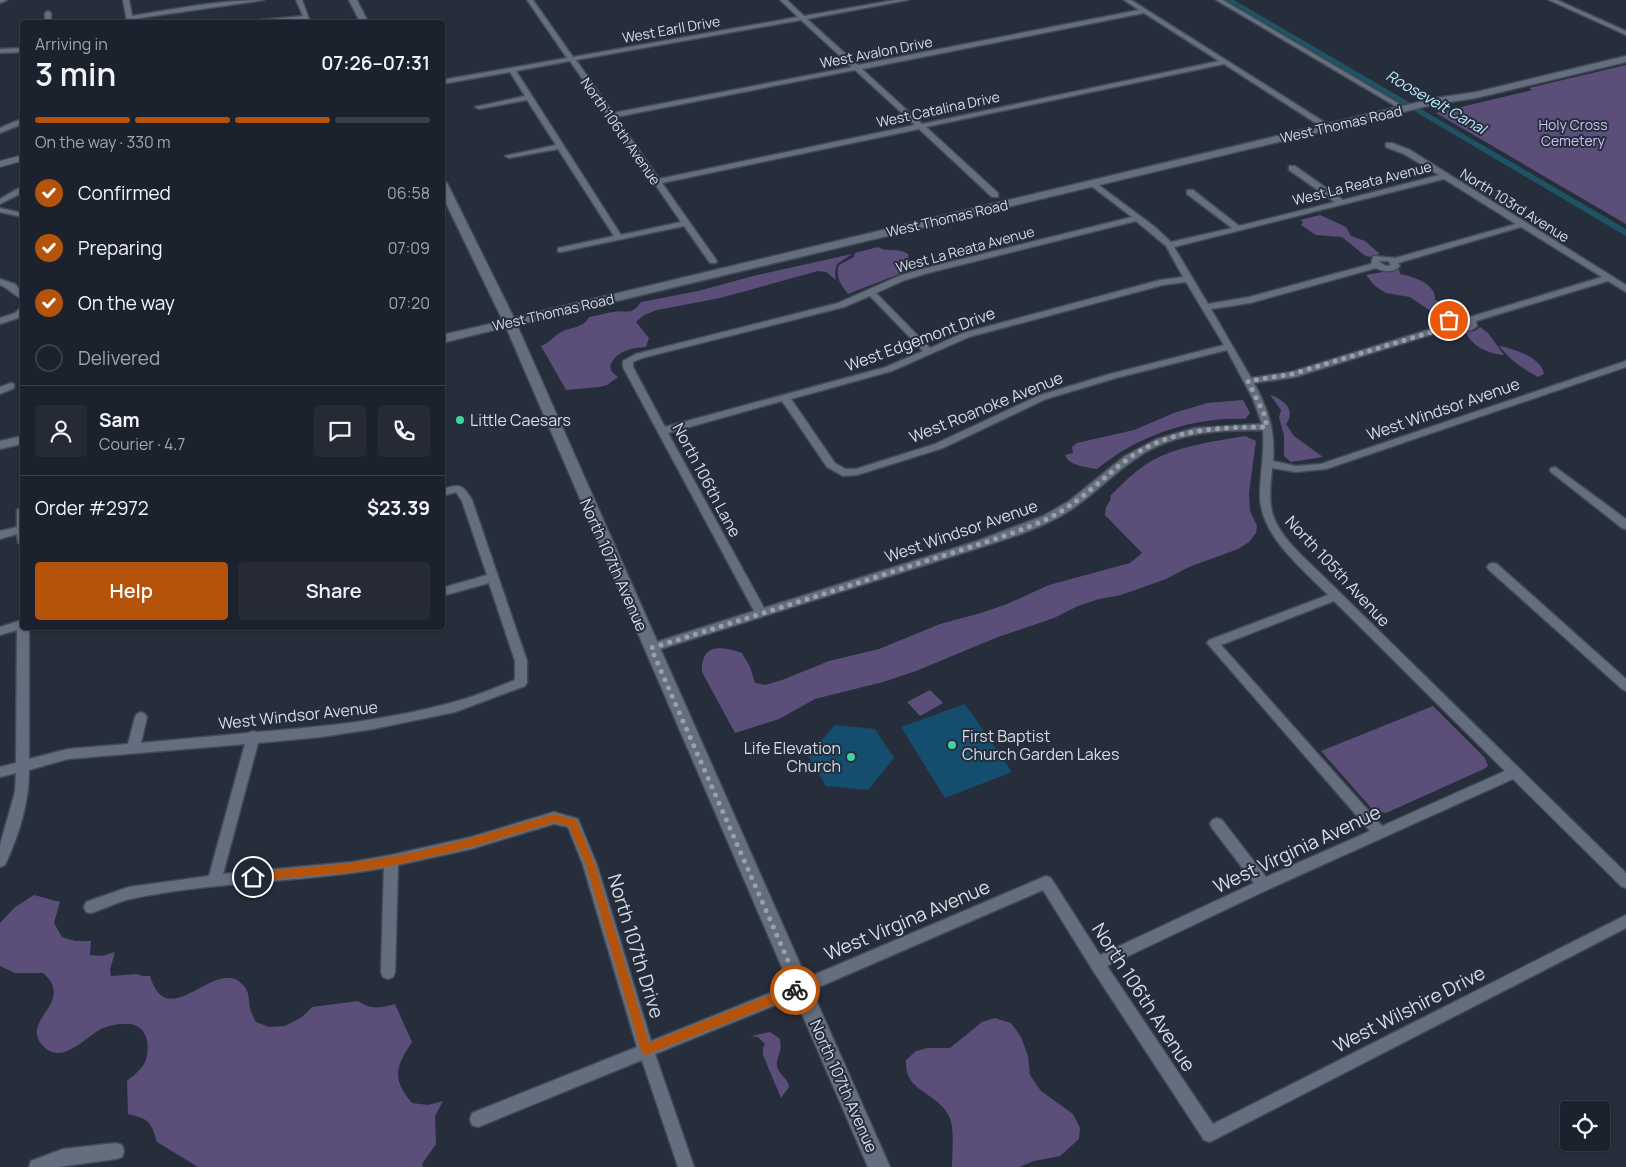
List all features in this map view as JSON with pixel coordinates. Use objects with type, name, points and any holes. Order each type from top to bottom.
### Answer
[{"type":"main road","points":[[353,0],[363,20]]},
{"type":"main road","name":"West Thomas Road","points":[[1451,97],[1466,90],[1626,52]]},
{"type":"main road","name":"West Thomas Road","points":[[445,337],[1451,97],[1476,95],[1626,59]]},
{"type":"main road","name":"North 107th Avenue","points":[[445,189],[510,322],[651,648],[880,1167]]},
{"type":"main road","points":[[0,445],[20,440]]},
{"type":"street","points":[[0,1],[4,0]]},
{"type":"street","points":[[126,0],[129,20],[204,6],[261,0]]},
{"type":"street","points":[[284,20],[307,18],[299,0]]},
{"type":"street","name":"North 106th Avenue","points":[[530,0],[570,60],[713,261]]},
{"type":"street","points":[[783,0],[995,195]]},
{"type":"street","name":"West Earll Drive","points":[[445,81],[904,0]]},
{"type":"street","points":[[1127,0],[1328,127]]},
{"type":"street","points":[[1219,0],[1404,109]]},
{"type":"street","points":[[1552,0],[1626,33]]},
{"type":"street","points":[[1564,0],[1626,29]]},
{"type":"street","name":"West Avalon Drive","points":[[610,116],[1145,11]]},
{"type":"street","points":[[48,13],[48,20]]},
{"type":"street","points":[[0,51],[20,50]]},
{"type":"street","name":"West Catalina Drive","points":[[657,182],[1225,62]]},
{"type":"street","points":[[512,70],[619,238]]},
{"type":"street","points":[[479,107],[530,97]]},
{"type":"street","points":[[0,131],[20,123]]},
{"type":"street","name":"North 103rd Avenue","points":[[1388,145],[1407,152],[1626,288]]},
{"type":"street","points":[[509,156],[561,146]]},
{"type":"street","points":[[0,164],[20,159]]},
{"type":"street","points":[[1292,168],[1341,202]]},
{"type":"street","name":"West La Reata Avenue","points":[[1169,245],[1445,176]]},
{"type":"street","name":"North 105th Avenue","points":[[1093,183],[1169,245],[1248,381],[1264,414],[1267,427],[1269,464],[1265,495],[1266,510],[1273,525],[1296,554],[1336,596],[1626,882]]},
{"type":"street","points":[[0,202],[20,191]]},
{"type":"street","points":[[1190,192],[1238,229]]},
{"type":"street","points":[[0,210],[20,215]]},
{"type":"street","name":"West La Reata Avenue","points":[[628,361],[639,356],[841,305],[902,278],[925,271],[1138,218]]},
{"type":"street","points":[[561,250],[686,223]]},
{"type":"street","points":[[1206,307],[1250,300],[1377,265],[1393,268],[1396,266],[1394,261],[1522,224]]},
{"type":"street","points":[[1248,381],[1292,374],[1452,326],[1464,329],[1471,328],[1473,324],[1470,320],[1609,278]]},
{"type":"street","name":"West Edgemont Drive","points":[[664,432],[888,369],[966,335],[1163,282],[1188,279]]},
{"type":"street","points":[[0,282],[12,286],[20,294]]},
{"type":"street","points":[[872,292],[928,351]]},
{"type":"street","points":[[0,321],[18,315],[20,312]]},
{"type":"street","name":"West Roanoke Avenue","points":[[785,398],[831,465],[843,473],[857,472],[939,446],[1043,397],[1113,376],[1229,347]]},
{"type":"street","name":"North 106th Lane","points":[[628,361],[628,367],[761,614]]},
{"type":"street","name":"West Windsor Avenue","points":[[1269,464],[1296,468],[1322,467],[1626,364]]},
{"type":"street","points":[[0,391],[11,386]]},
{"type":"street","name":"West Windsor Avenue","points":[[651,648],[937,557],[1054,517],[1085,496],[1129,458],[1162,440],[1180,434],[1222,428],[1267,427]]},
{"type":"street","points":[[1555,470],[1626,525]]},
{"type":"street","points":[[445,492],[458,488],[467,500],[492,578],[445,591]]},
{"type":"street","points":[[0,535],[20,530]]},
{"type":"street","points":[[1494,567],[1626,686]]},
{"type":"street","name":"West Windsor Avenue","points":[[0,772],[68,754],[253,736],[322,732],[415,717],[455,707],[521,683],[520,661],[492,578]]},
{"type":"street","points":[[1336,596],[1213,643],[1380,833]]},
{"type":"street","points":[[0,631],[20,627]]},
{"type":"street","points":[[0,861],[9,840],[22,792],[23,630]]},
{"type":"street","points":[[133,748],[141,717]]},
{"type":"street","points":[[214,880],[253,736]]},
{"type":"street","name":"West Virginia Avenue","points":[[1097,964],[1264,885],[1515,772]]},
{"type":"street","name":"North 107th Drive","points":[[391,861],[471,843],[554,818],[573,823],[590,865],[646,1050],[686,1167]]},
{"type":"street","points":[[1217,824],[1264,885]]},
{"type":"street","points":[[91,907],[130,893],[214,880],[352,868],[391,861],[388,972]]},
{"type":"street","name":"North 106th Avenue","points":[[1046,882],[1097,964],[1210,1134]]},
{"type":"street","name":"West Virgina Avenue","points":[[478,1118],[800,988],[1046,882]]},
{"type":"street","name":"West Wilshire Drive","points":[[1210,1134],[1626,921]]},
{"type":"street","points":[[37,1167],[63,1157],[116,1152]]},
{"type":"green space","name":"Holy Cross Cemetery","points":[[1626,65],[1626,224],[1436,113],[1532,90],[1529,88]]},
{"type":"green space","points":[[1320,215],[1346,227],[1351,236],[1365,241],[1380,254],[1370,257],[1364,255],[1342,237],[1316,235],[1301,225],[1303,222],[1300,220]]},
{"type":"green space","points":[[878,247],[908,254],[909,261],[903,263],[912,269],[848,294],[838,277],[839,265],[854,257],[855,253]]},
{"type":"green space","points":[[852,254],[837,264],[836,280],[826,272],[818,271],[720,298],[657,310],[644,315],[636,322],[649,338],[646,347],[624,351],[616,357],[610,367],[612,372],[618,377],[607,385],[566,390],[541,346],[561,332],[584,323],[589,317],[618,311],[628,312],[637,307],[641,302],[698,291],[753,276]]},
{"type":"green space","points":[[1399,269],[1400,274],[1417,279],[1428,285],[1435,294],[1435,300],[1454,307],[1457,313],[1442,319],[1437,318],[1432,312],[1410,297],[1386,293],[1375,286],[1366,275]]},
{"type":"green space","points":[[1480,327],[1488,333],[1504,355],[1492,353],[1481,348],[1468,337],[1466,332],[1475,331]]},
{"type":"green space","points":[[1499,346],[1512,349],[1532,358],[1542,368],[1544,374],[1538,377],[1527,371],[1512,360]]},
{"type":"green space","points":[[1270,395],[1280,399],[1287,406],[1290,414],[1286,424],[1294,436],[1323,457],[1291,462],[1284,456],[1284,436],[1279,417],[1281,410]]},
{"type":"green space","points":[[1243,400],[1250,413],[1245,419],[1205,421],[1166,431],[1130,447],[1097,469],[1074,464],[1065,455],[1073,453],[1072,447],[1077,443],[1134,430],[1174,413],[1207,403]]},
{"type":"green space","points":[[1245,436],[1256,441],[1249,493],[1250,511],[1257,526],[1256,533],[1249,542],[1238,549],[1189,567],[1166,579],[1121,595],[1099,599],[1078,606],[1054,618],[998,637],[916,671],[883,682],[815,699],[779,719],[735,733],[702,672],[705,656],[709,651],[720,648],[727,649],[742,653],[750,667],[755,683],[765,685],[829,661],[879,649],[940,624],[1007,604],[1049,585],[1130,563],[1142,553],[1105,515],[1106,507],[1111,499],[1110,496],[1145,465],[1168,453],[1206,443]]},
{"type":"green space","points":[[930,690],[943,703],[920,716],[907,702]]},
{"type":"green space","points":[[1433,706],[1485,758],[1488,766],[1386,813],[1373,810],[1321,751]]},
{"type":"green space","points":[[34,895],[60,902],[54,923],[62,937],[75,941],[91,941],[90,955],[102,956],[115,952],[110,970],[111,976],[138,974],[150,976],[158,992],[168,998],[180,998],[205,985],[230,978],[241,983],[246,989],[250,1010],[256,1022],[269,1027],[285,1026],[302,1017],[312,1007],[358,1001],[367,1006],[376,1007],[395,1004],[412,1042],[399,1066],[398,1073],[401,1087],[412,1103],[428,1105],[443,1101],[435,1116],[436,1144],[422,1164],[423,1167],[198,1167],[157,1142],[148,1122],[128,1114],[127,1081],[142,1067],[147,1055],[147,1042],[142,1030],[132,1024],[112,1025],[101,1029],[74,1048],[58,1053],[51,1052],[44,1047],[38,1037],[37,1028],[51,1002],[54,993],[52,984],[43,973],[15,973],[0,966],[0,923],[15,907]]},
{"type":"green space","points":[[995,1018],[1011,1023],[1021,1037],[1028,1056],[1030,1075],[1041,1091],[1073,1114],[1080,1128],[1079,1139],[1060,1156],[1034,1161],[1019,1167],[952,1167],[953,1134],[949,1116],[937,1101],[910,1079],[906,1060],[916,1051],[928,1048],[950,1048],[982,1022]]},
{"type":"green space","points":[[770,1032],[779,1038],[781,1046],[777,1066],[789,1087],[781,1098],[763,1055],[765,1044],[758,1037],[751,1036]]},
{"type":"building","name":"First Baptist Church Garden Lakes","points":[[965,704],[1012,772],[945,798],[901,727]]},
{"type":"building","name":"Life Elevation Church","points":[[835,725],[875,729],[894,758],[868,790],[826,786],[808,756]]},
{"type":"waterway","name":"Roosevelt Canal","points":[[1229,0],[1626,233]]},
{"type":"way so far","points":[[795,990],[800,988],[651,648],[928,560],[1054,517],[1085,496],[1129,458],[1162,440],[1180,434],[1222,428],[1267,427],[1264,414],[1248,381],[1292,374],[1452,326],[1449,320]]},
{"type":"place","name":"Little Caesars","points":[[460,420]]},
{"type":"place","name":"First Baptist Church Garden Lakes","points":[[952,745]]},
{"type":"place","name":"Life Elevation Church","points":[[851,757]]},
{"type":"route","points":[[253,877],[352,868],[391,861],[471,843],[554,818],[573,823],[590,865],[646,1050],[795,990]]}]
